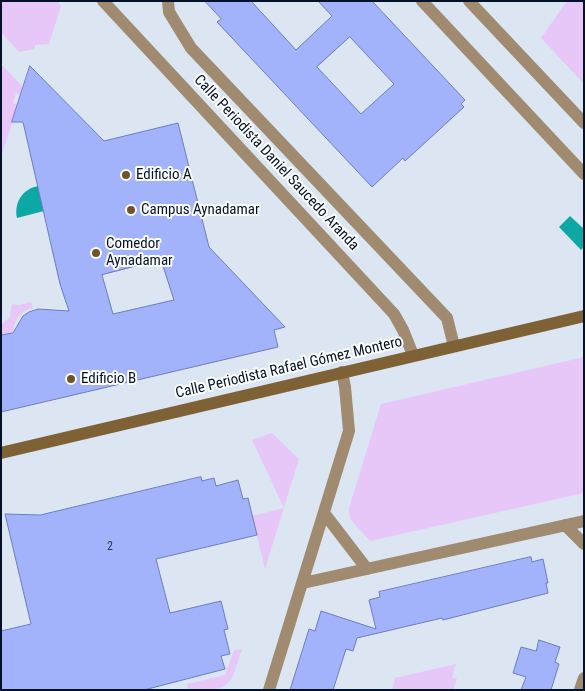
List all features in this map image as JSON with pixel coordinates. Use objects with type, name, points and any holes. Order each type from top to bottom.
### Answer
[{"type":"main road","name":"Calle Periodista Rafael Gómez Montero","points":[[1,453],[584,316]]},
{"type":"street","name":"Calle Periodista Daniel Saucedo Aranda","points":[[103,1],[394,314],[403,330],[413,356]]},
{"type":"street","name":"Calle Periodista Daniel Saucedo Aranda","points":[[168,1],[169,12],[191,48],[447,318],[454,346]]},
{"type":"street","points":[[422,1],[584,174]]},
{"type":"street","points":[[469,1],[584,123]]},
{"type":"street","points":[[269,690],[349,431],[342,372]]},
{"type":"street","points":[[324,513],[367,569]]},
{"type":"street","points":[[303,583],[584,521]]},
{"type":"street","points":[[565,525],[584,544]]},
{"type":"street","points":[[580,690],[584,678]]},
{"type":"shaded area","points":[[1,1],[58,1],[61,6],[49,44],[35,45],[35,49],[19,52],[1,32]]},
{"type":"shaded area","points":[[567,1],[584,1],[584,84],[541,38]]},
{"type":"shaded area","points":[[1,64],[23,87],[21,95],[16,93],[13,103],[18,105],[1,157]]},
{"type":"shaded area","points":[[38,186],[44,211],[17,218],[16,212],[20,198],[28,190]]},
{"type":"shaded area","points":[[570,216],[584,229],[584,247],[581,250],[559,227]]},
{"type":"shaded area","points":[[31,302],[33,308],[19,316],[13,332],[1,335],[1,325],[10,317],[12,304],[19,305]]},
{"type":"shaded area","points":[[584,357],[584,493],[370,541],[350,519],[349,508],[381,404]]},
{"type":"shaded area","points":[[272,433],[299,459],[284,508],[252,440]]},
{"type":"shaded area","points":[[284,508],[265,569],[252,516]]},
{"type":"shaded area","points":[[242,649],[231,680],[227,684],[221,688],[188,690],[187,684],[225,675],[234,650]]},
{"type":"shaded area","points":[[456,664],[452,677],[457,679],[453,690],[392,690],[395,678]]},
{"type":"building","points":[[205,1],[251,1],[296,50],[332,16],[318,1],[372,1],[465,100],[461,104],[464,107],[405,161],[403,158],[372,187],[217,22],[221,19]],"holes":[[[350,37],[394,84],[361,114],[317,67]]]},
{"type":"building","points":[[30,66],[104,141],[178,123],[209,247],[285,327],[274,330],[278,347],[1,412],[1,335],[13,333],[23,316],[29,312],[38,309],[69,311],[60,284],[23,122],[12,122]],"holes":[[[161,260],[174,300],[113,314],[102,275]]]},
{"type":"building","points":[[201,477],[202,481],[214,478],[216,486],[238,480],[243,499],[248,498],[257,535],[156,559],[170,613],[221,601],[228,629],[224,630],[230,654],[221,656],[225,669],[144,690],[1,690],[1,631],[31,624],[5,514],[40,515]]},
{"type":"building","points":[[531,557],[532,562],[543,559],[548,593],[443,620],[442,618],[357,638],[353,651],[346,649],[333,690],[290,690],[309,629],[315,631],[321,611],[376,629],[369,600],[380,597],[379,592]]},
{"type":"building","points":[[539,640],[560,647],[555,662],[559,664],[551,690],[521,690],[526,677],[513,673],[521,647],[536,651]]},
{"type":"place","name":"Edificio A","points":[[126,175]]},
{"type":"place","name":"Campus Aynadamar","points":[[131,210]]},
{"type":"place","name":"Comedor Aynadamar","points":[[96,253]]},
{"type":"place","name":"Edificio B","points":[[71,379]]}]
